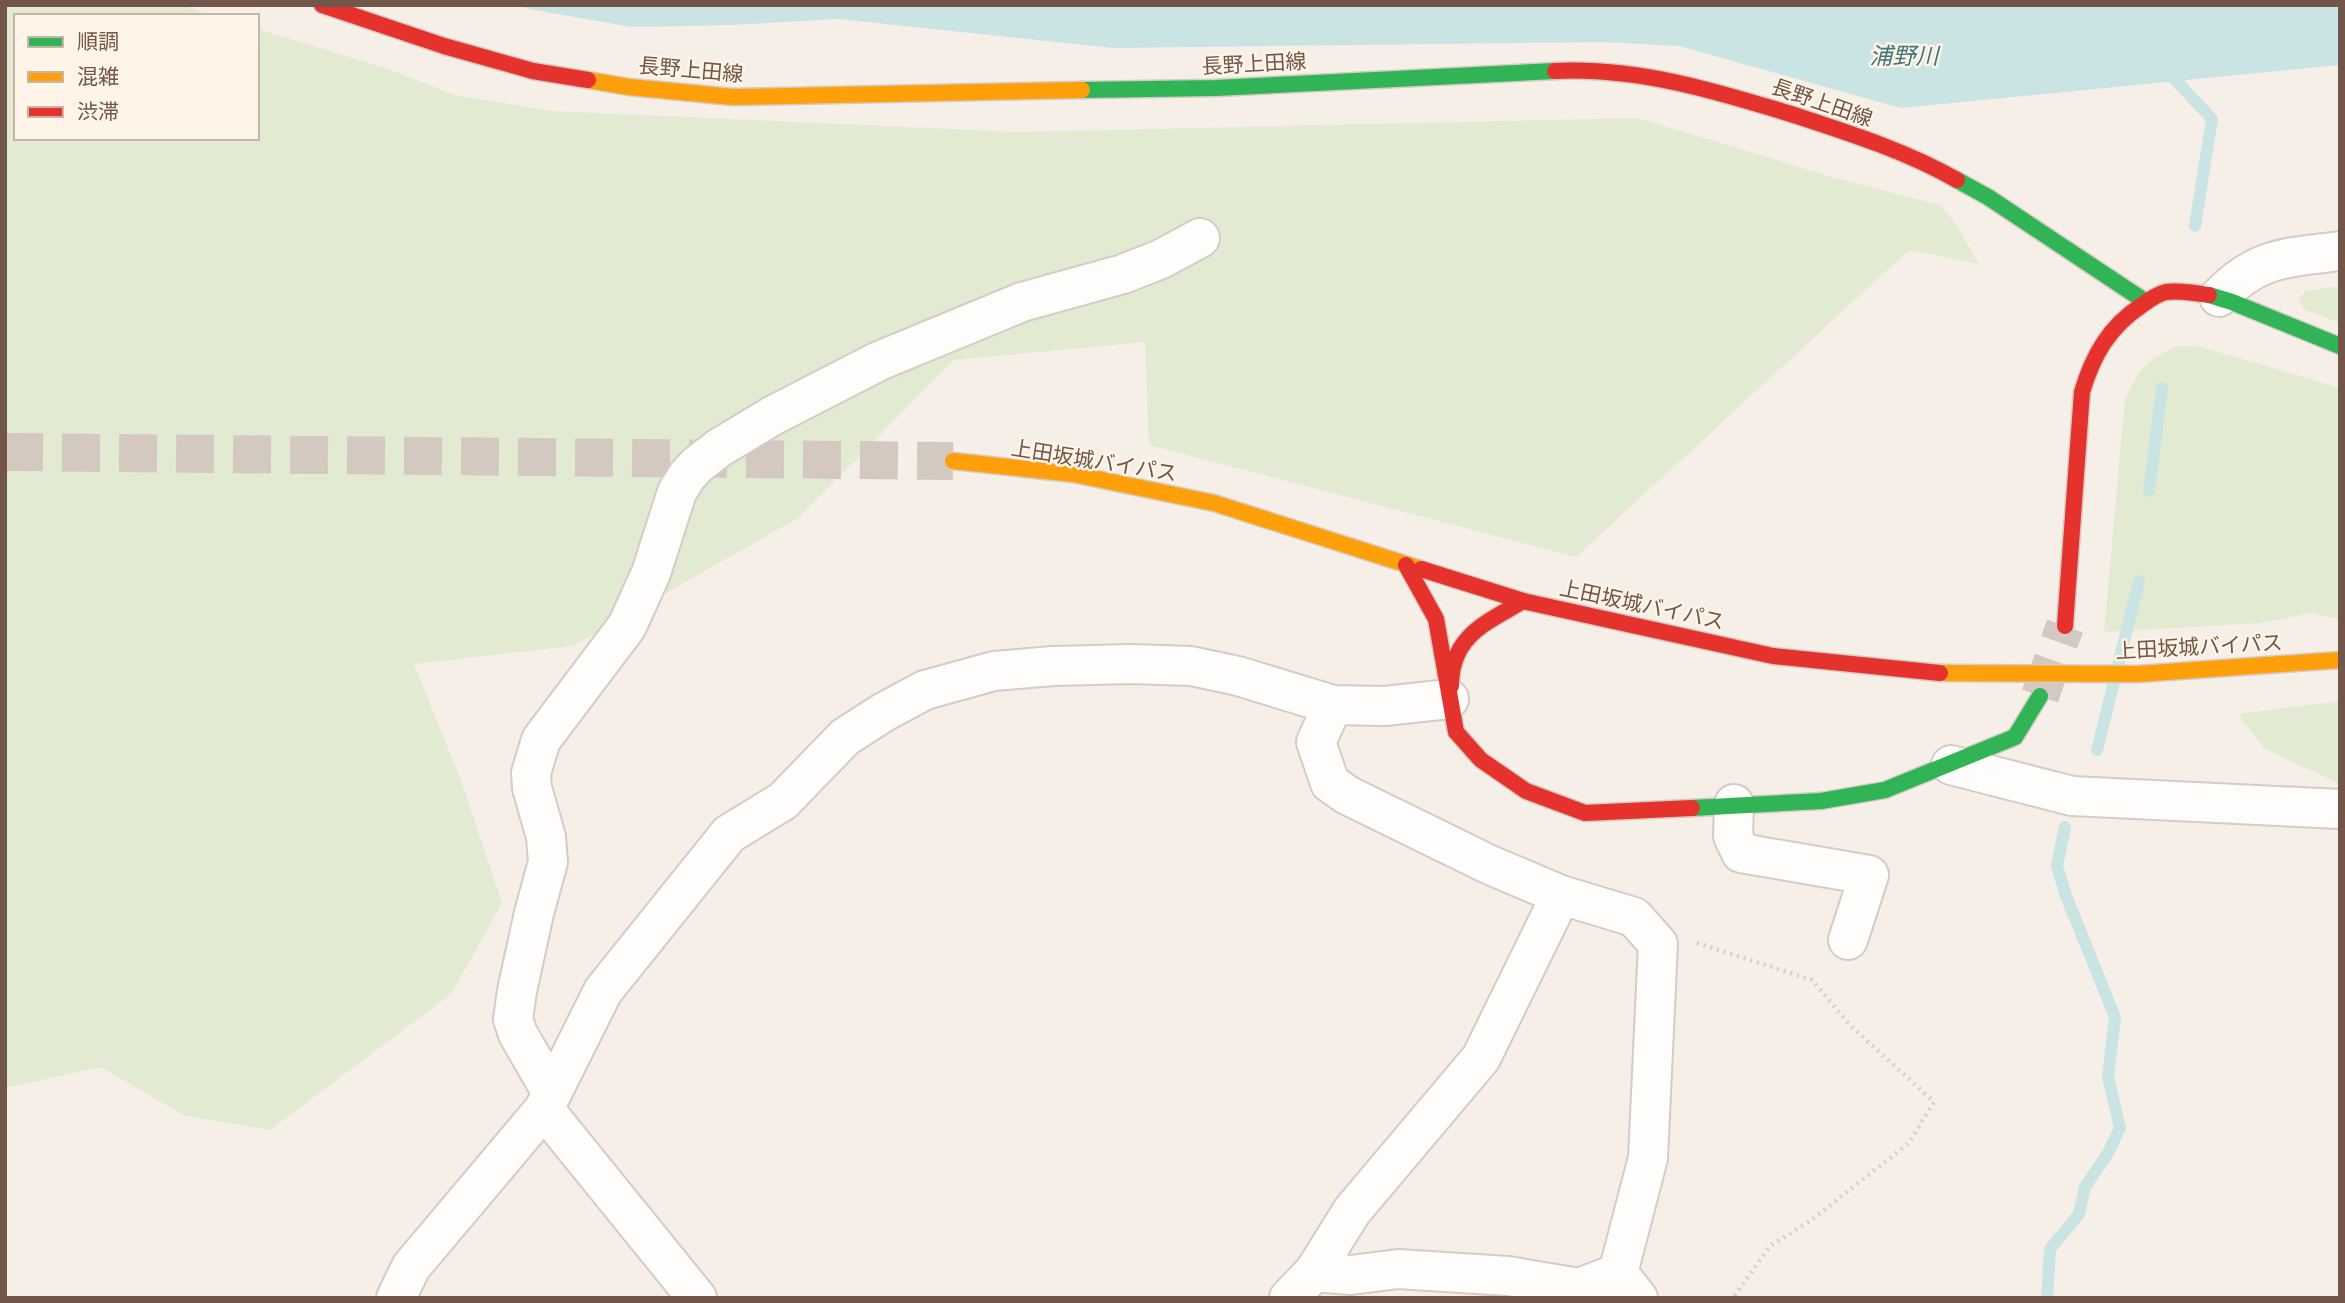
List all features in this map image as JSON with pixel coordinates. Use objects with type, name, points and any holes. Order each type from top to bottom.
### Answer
[{"type":"main road","name":"長野上田線","points":[[322,5],[444,46],[533,71],[629,87],[733,97],[1215,88],[1591,68],[1671,80],[1844,131],[1937,168],[1988,197],[2146,302]]},
{"type":"main road","points":[[2065,626],[2082,391],[2091,360],[2102,340],[2122,317],[2165,292],[2192,290],[2219,297],[2340,346]]},
{"type":"main road","name":"上田坂城バイパス","points":[[953,461],[1073,474],[1213,503],[1524,601],[1773,656],[1929,673],[2138,674],[2340,660]]},
{"type":"main road","points":[[1406,565],[1436,618],[1457,732],[1481,760],[1526,791],[1585,813],[1821,801],[1885,790],[2015,737],[2040,696]]},
{"type":"main road","points":[[1449,699],[1453,662],[1462,643],[1483,625],[1524,601]]},
{"type":"street","points":[[697,1298],[548,1101],[513,1019],[548,862],[546,837],[532,788],[531,773],[541,740],[627,626],[651,573],[677,492],[697,465],[719,448],[879,361],[1022,302],[1123,274],[1161,259],[1200,238]]},
{"type":"street","points":[[2219,297],[2257,266],[2340,251]]},
{"type":"street","points":[[396,1298],[411,1267],[548,1101],[603,991],[729,834],[783,801],[845,737],[925,690],[994,671],[1131,664],[1191,666],[1238,676],[1333,705],[1385,706],[1449,699]]},
{"type":"street","points":[[1301,1285],[1398,1269],[1507,1276],[1578,1288],[1628,1285],[1648,1158],[1658,944],[1634,917],[1561,895],[1478,860],[1347,795],[1330,783],[1316,742],[1333,705]]},
{"type":"street","points":[[1951,765],[2072,796],[2340,810]]},
{"type":"street","points":[[1734,804],[1733,836],[1741,853],[1869,875],[1848,940]]},
{"type":"street","points":[[1301,1285],[1352,1211],[1481,1058],[1561,895]]},
{"type":"path","points":[[1643,926],[1812,980],[1850,1025],[1934,1102],[1909,1143],[1810,1221],[1770,1246],[1732,1298]]},
{"type":"green space","points":[[5,5],[180,5],[209,14],[14,14],[14,140],[259,140],[259,30],[383,67],[455,95],[551,111],[1020,132],[1638,118],[1839,179],[1940,205],[1953,220],[1979,264],[1909,250],[1576,557],[1149,445],[1145,342],[954,360],[798,518],[573,646],[414,664],[461,780],[502,903],[451,994],[270,1130],[185,1116],[101,1067],[5,1088]]},
{"type":"green space","points":[[2340,286],[2340,323],[2305,310],[2299,301],[2305,291]]},
{"type":"green space","points":[[2177,346],[2198,346],[2340,388],[2340,619],[2311,613],[2261,623],[2104,632],[2125,399],[2145,366]]},
{"type":"green space","points":[[2340,701],[2340,784],[2265,749],[2238,714]]},
{"type":"water","name":"浦野川","points":[[517,5],[2340,5],[2340,65],[1901,108],[1679,46],[1602,42],[1114,48],[839,19],[632,27]]},
{"type":"waterway","points":[[2167,71],[2212,119],[2195,226]]},
{"type":"waterway","points":[[2149,491],[2162,388]]},
{"type":"waterway","points":[[2097,750],[2139,581]]},
{"type":"waterway","points":[[2047,1298],[2050,1249],[2079,1214],[2085,1187],[2108,1153],[2120,1128],[2108,1077],[2115,1017],[2066,896],[2057,866],[2065,827]]},
{"type":"tunnel","points":[[5,452],[953,461]]},
{"type":"tunnel","points":[[2040,696],[2065,626]]},
{"type":"traffic: fast","points":[[1082,90],[1215,88],[1555,71]]},
{"type":"traffic: fast","points":[[1957,180],[1988,197],[2146,302]]},
{"type":"traffic: fast","points":[[2209,295],[2340,346]]},
{"type":"traffic: fast","points":[[1692,808],[1821,801],[1885,790],[2015,737],[2040,696]]},
{"type":"traffic: slow","points":[[588,80],[629,87],[733,97],[1082,90]]},
{"type":"traffic: slow","points":[[953,461],[1073,474],[1214,503],[1421,569]]},
{"type":"traffic: slow","points":[[1940,673],[2138,674],[2340,660]]},
{"type":"traffic: jam","points":[[322,5],[444,46],[533,71],[588,80]]},
{"type":"traffic: jam","points":[[1555,71],[1646,77],[1735,97],[1877,143],[1957,180]]},
{"type":"traffic: jam","points":[[2065,626],[2082,392],[2091,366],[2111,332],[2153,297],[2171,291],[2209,295]]},
{"type":"traffic: jam","points":[[1406,565],[1436,619],[1456,732],[1481,760],[1526,791],[1585,813],[1692,808]]},
{"type":"traffic: jam","points":[[1421,569],[1523,601],[1773,656],[1940,673]]},
{"type":"traffic: jam","points":[[1451,686],[1457,655],[1464,643],[1484,624],[1523,601]]}]
